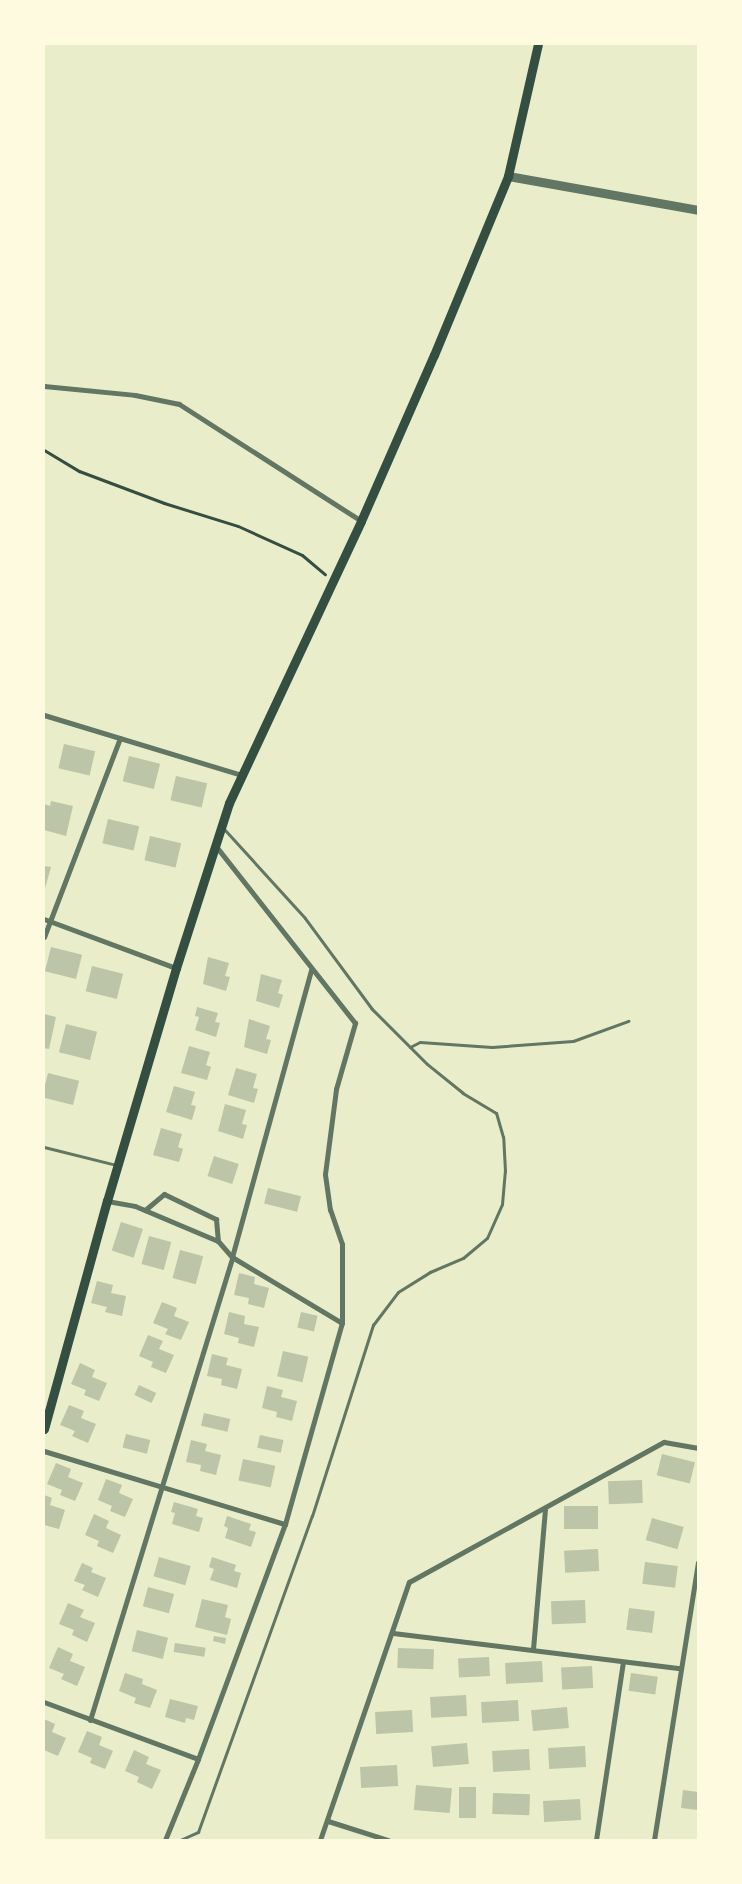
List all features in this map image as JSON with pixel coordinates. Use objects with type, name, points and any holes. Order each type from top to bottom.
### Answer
[{"type":"main road","points":[[44,1429],[117,1166],[221,826],[242,775],[361,521],[434,355],[508,176],[538,44]]},
{"type":"street","points":[[508,176],[698,210]]},
{"type":"street","points":[[44,386],[135,395],[179,404],[361,521]]},
{"type":"street","points":[[44,715],[242,775]]},
{"type":"street","points":[[44,937],[47,920],[120,738]]},
{"type":"street","points":[[165,1840],[198,1759],[285,1524],[342,1322],[342,1244],[330,1210],[325,1174],[336,1090],[354,1023],[215,844]]},
{"type":"street","points":[[47,920],[176,968]]},
{"type":"street","points":[[90,1720],[232,1257],[312,970]]},
{"type":"street","points":[[146,1210],[164,1194],[216,1219],[218,1241]]},
{"type":"street","points":[[107,1201],[135,1206],[218,1241],[232,1257],[342,1322]]},
{"type":"street","points":[[320,1840],[393,1633],[409,1582],[545,1510],[664,1442],[698,1448]]},
{"type":"street","points":[[44,1451],[285,1524]]},
{"type":"street","points":[[532,1649],[545,1510]]},
{"type":"street","points":[[654,1840],[698,1562]]},
{"type":"street","points":[[393,1633],[680,1668]]},
{"type":"street","points":[[596,1840],[623,1662]]},
{"type":"street","points":[[44,1702],[198,1759]]},
{"type":"street","points":[[328,1821],[388,1840]]},
{"type":"lane","points":[[180,1840],[198,1832],[312,1516],[373,1325],[398,1292],[430,1272],[463,1258],[487,1238],[502,1204],[505,1171],[503,1137],[496,1113],[463,1093],[427,1064],[372,1008],[305,918],[221,826]]},
{"type":"lane","points":[[410,1047],[420,1042],[492,1047],[573,1041],[628,1021]]},
{"type":"lane","points":[[44,1146],[117,1166]]},
{"type":"path","points":[[44,450],[79,471],[164,503],[238,526],[302,555],[334,580]]},
{"type":"building","points":[[64,744],[95,751],[90,776],[58,768]]},
{"type":"building","points":[[129,756],[160,764],[154,789],[123,781]]},
{"type":"building","points":[[176,776],[207,783],[202,808],[170,800]]},
{"type":"building","points":[[51,801],[73,806],[66,836],[44,830],[44,804],[50,806]]},
{"type":"building","points":[[108,819],[139,826],[134,851],[102,843]]},
{"type":"building","points":[[150,836],[181,843],[176,868],[144,860]]},
{"type":"building","points":[[44,866],[51,867],[44,892]]},
{"type":"building","points":[[51,947],[82,955],[76,979],[45,971]]},
{"type":"building","points":[[208,957],[229,963],[225,976],[230,977],[226,991],[203,984]]},
{"type":"building","points":[[92,966],[123,974],[117,999],[86,991]]},
{"type":"building","points":[[261,974],[282,980],[278,993],[283,995],[279,1008],[256,1001]]},
{"type":"building","points":[[197,1007],[218,1013],[215,1022],[220,1023],[216,1037],[195,1030],[199,1017],[195,1016]]},
{"type":"building","points":[[44,1014],[56,1017],[49,1049],[44,1048]]},
{"type":"building","points":[[249,1019],[270,1026],[266,1039],[271,1040],[267,1054],[244,1047]]},
{"type":"building","points":[[66,1024],[97,1032],[90,1060],[59,1052]]},
{"type":"building","points":[[189,1046],[210,1052],[206,1065],[211,1067],[207,1080],[181,1073]]},
{"type":"building","points":[[236,1068],[257,1074],[253,1088],[258,1089],[254,1103],[228,1095]]},
{"type":"building","points":[[48,1073],[79,1081],[73,1105],[44,1098]]},
{"type":"building","points":[[174,1086],[195,1092],[191,1105],[196,1106],[192,1120],[166,1112]]},
{"type":"building","points":[[225,1104],[246,1110],[242,1124],[247,1125],[243,1139],[218,1131]]},
{"type":"building","points":[[161,1128],[182,1134],[178,1147],[183,1149],[179,1162],[153,1155]]},
{"type":"building","points":[[214,1156],[239,1164],[232,1184],[208,1176]]},
{"type":"building","points":[[268,1188],[301,1196],[297,1212],[264,1204]]},
{"type":"building","points":[[121,1222],[143,1229],[134,1258],[112,1251]]},
{"type":"building","points":[[149,1236],[171,1242],[164,1270],[141,1264]]},
{"type":"building","points":[[180,1250],[203,1256],[196,1284],[172,1278]]},
{"type":"building","points":[[239,1273],[255,1277],[254,1284],[269,1288],[264,1308],[248,1304],[249,1298],[234,1295]]},
{"type":"building","points":[[97,1281],[113,1285],[111,1293],[126,1296],[122,1316],[105,1312],[107,1307],[91,1303]]},
{"type":"building","points":[[162,1302],[177,1308],[174,1316],[189,1322],[181,1340],[165,1334],[168,1329],[153,1323]]},
{"type":"building","points":[[229,1312],[245,1316],[244,1324],[259,1327],[254,1347],[238,1343],[239,1338],[224,1334]]},
{"type":"building","points":[[301,1312],[318,1316],[314,1331],[297,1328]]},
{"type":"building","points":[[148,1335],[163,1341],[159,1349],[174,1355],[166,1373],[151,1367],[153,1362],[139,1356]]},
{"type":"building","points":[[283,1351],[308,1357],[302,1382],[277,1376]]},
{"type":"building","points":[[212,1354],[228,1358],[226,1365],[242,1369],[237,1389],[221,1385],[222,1379],[207,1376]]},
{"type":"building","points":[[80,1363],[95,1370],[92,1377],[107,1383],[99,1401],[84,1395],[86,1390],[71,1384]]},
{"type":"building","points":[[139,1385],[156,1393],[152,1403],[134,1395]]},
{"type":"building","points":[[267,1386],[283,1390],[281,1397],[297,1401],[292,1421],[276,1417],[277,1412],[262,1408]]},
{"type":"building","points":[[69,1405],[84,1411],[81,1418],[96,1424],[88,1443],[72,1436],[75,1431],[60,1425]]},
{"type":"building","points":[[204,1413],[230,1419],[227,1432],[201,1426]]},
{"type":"building","points":[[126,1434],[150,1440],[147,1454],[123,1448]]},
{"type":"building","points":[[260,1435],[283,1440],[281,1453],[257,1448]]},
{"type":"building","points":[[191,1440],[207,1444],[205,1451],[221,1455],[216,1475],[200,1471],[201,1465],[186,1462]]},
{"type":"building","points":[[662,1454],[695,1462],[690,1484],[657,1475]]},
{"type":"building","points":[[243,1459],[275,1466],[271,1487],[238,1481]]},
{"type":"building","points":[[56,1463],[71,1469],[68,1477],[83,1483],[75,1501],[60,1495],[62,1490],[47,1484]]},
{"type":"building","points":[[106,1479],[122,1485],[119,1493],[133,1499],[125,1517],[110,1511],[112,1506],[98,1500]]},
{"type":"building","points":[[642,1480],[643,1503],[609,1504],[608,1481]]},
{"type":"building","points":[[44,1495],[52,1498],[50,1505],[65,1510],[59,1529],[44,1525]]},
{"type":"building","points":[[174,1502],[198,1509],[196,1516],[203,1518],[199,1532],[172,1524],[175,1513],[171,1512]]},
{"type":"building","points":[[564,1506],[598,1506],[598,1529],[564,1529]]},
{"type":"building","points":[[94,1514],[109,1521],[106,1528],[121,1535],[113,1553],[97,1546],[99,1541],[85,1535]]},
{"type":"building","points":[[227,1516],[251,1524],[249,1530],[256,1532],[251,1547],[225,1538],[228,1528],[224,1526]]},
{"type":"building","points":[[652,1518],[684,1527],[677,1549],[646,1540]]},
{"type":"building","points":[[598,1549],[599,1571],[565,1573],[564,1551]]},
{"type":"building","points":[[159,1557],[191,1566],[185,1585],[153,1576]]},
{"type":"building","points":[[212,1557],[236,1565],[234,1571],[241,1573],[237,1588],[210,1580],[214,1569],[209,1567]]},
{"type":"building","points":[[645,1562],[678,1566],[675,1588],[642,1584]]},
{"type":"building","points":[[82,1563],[93,1568],[91,1572],[106,1578],[98,1597],[82,1590],[85,1585],[74,1581]]},
{"type":"building","points":[[148,1587],[174,1594],[169,1613],[143,1606]]},
{"type":"building","points":[[202,1599],[228,1605],[225,1617],[231,1619],[227,1635],[195,1627]]},
{"type":"building","points":[[585,1600],[586,1623],[552,1624],[551,1601]]},
{"type":"building","points":[[68,1603],[84,1610],[80,1617],[95,1623],[87,1642],[72,1635],[74,1630],[59,1624]]},
{"type":"building","points":[[629,1608],[655,1611],[652,1633],[626,1630]]},
{"type":"building","points":[[137,1630],[168,1638],[163,1659],[132,1651]]},
{"type":"building","points":[[214,1636],[226,1638],[225,1644],[213,1641]]},
{"type":"building","points":[[175,1643],[206,1648],[204,1657],[174,1652]]},
{"type":"building","points":[[58,1647],[73,1654],[70,1661],[85,1667],[77,1686],[61,1679],[64,1674],[49,1668]]},
{"type":"building","points":[[398,1648],[434,1649],[433,1669],[397,1668]]},
{"type":"building","points":[[489,1657],[490,1676],[459,1678],[458,1659]]},
{"type":"building","points":[[542,1661],[543,1682],[506,1684],[505,1663]]},
{"type":"building","points":[[592,1666],[593,1688],[562,1690],[561,1668]]},
{"type":"building","points":[[125,1673],[143,1679],[142,1684],[157,1690],[150,1708],[134,1703],[136,1698],[119,1691]]},
{"type":"building","points":[[631,1673],[658,1677],[655,1695],[628,1691]]},
{"type":"building","points":[[466,1695],[467,1716],[431,1718],[430,1697]]},
{"type":"building","points":[[170,1699],[198,1706],[194,1720],[186,1718],[185,1723],[165,1717]]},
{"type":"building","points":[[518,1700],[519,1721],[482,1723],[481,1702]]},
{"type":"building","points":[[567,1707],[569,1728],[533,1731],[531,1710]]},
{"type":"building","points":[[412,1710],[413,1732],[376,1734],[375,1712]]},
{"type":"building","points":[[44,1719],[55,1724],[52,1732],[66,1738],[58,1756],[44,1750]]},
{"type":"building","points":[[87,1731],[102,1737],[99,1745],[113,1751],[105,1769],[90,1763],[92,1758],[78,1752]]},
{"type":"building","points":[[467,1743],[469,1764],[433,1767],[431,1746]]},
{"type":"building","points":[[585,1746],[586,1767],[549,1769],[548,1748]]},
{"type":"building","points":[[529,1749],[530,1770],[493,1772],[492,1751]]},
{"type":"building","points":[[134,1750],[149,1757],[146,1764],[161,1770],[152,1789],[137,1782],[139,1777],[125,1771]]},
{"type":"building","points":[[397,1765],[398,1786],[361,1788],[360,1767]]},
{"type":"building","points":[[416,1785],[452,1788],[450,1813],[414,1810]]},
{"type":"building","points":[[459,1787],[476,1787],[476,1818],[459,1818]]},
{"type":"building","points":[[683,1790],[698,1792],[698,1810],[681,1808]]},
{"type":"building","points":[[493,1793],[530,1794],[529,1815],[492,1814]]},
{"type":"building","points":[[580,1799],[581,1820],[544,1822],[543,1801]]}]
